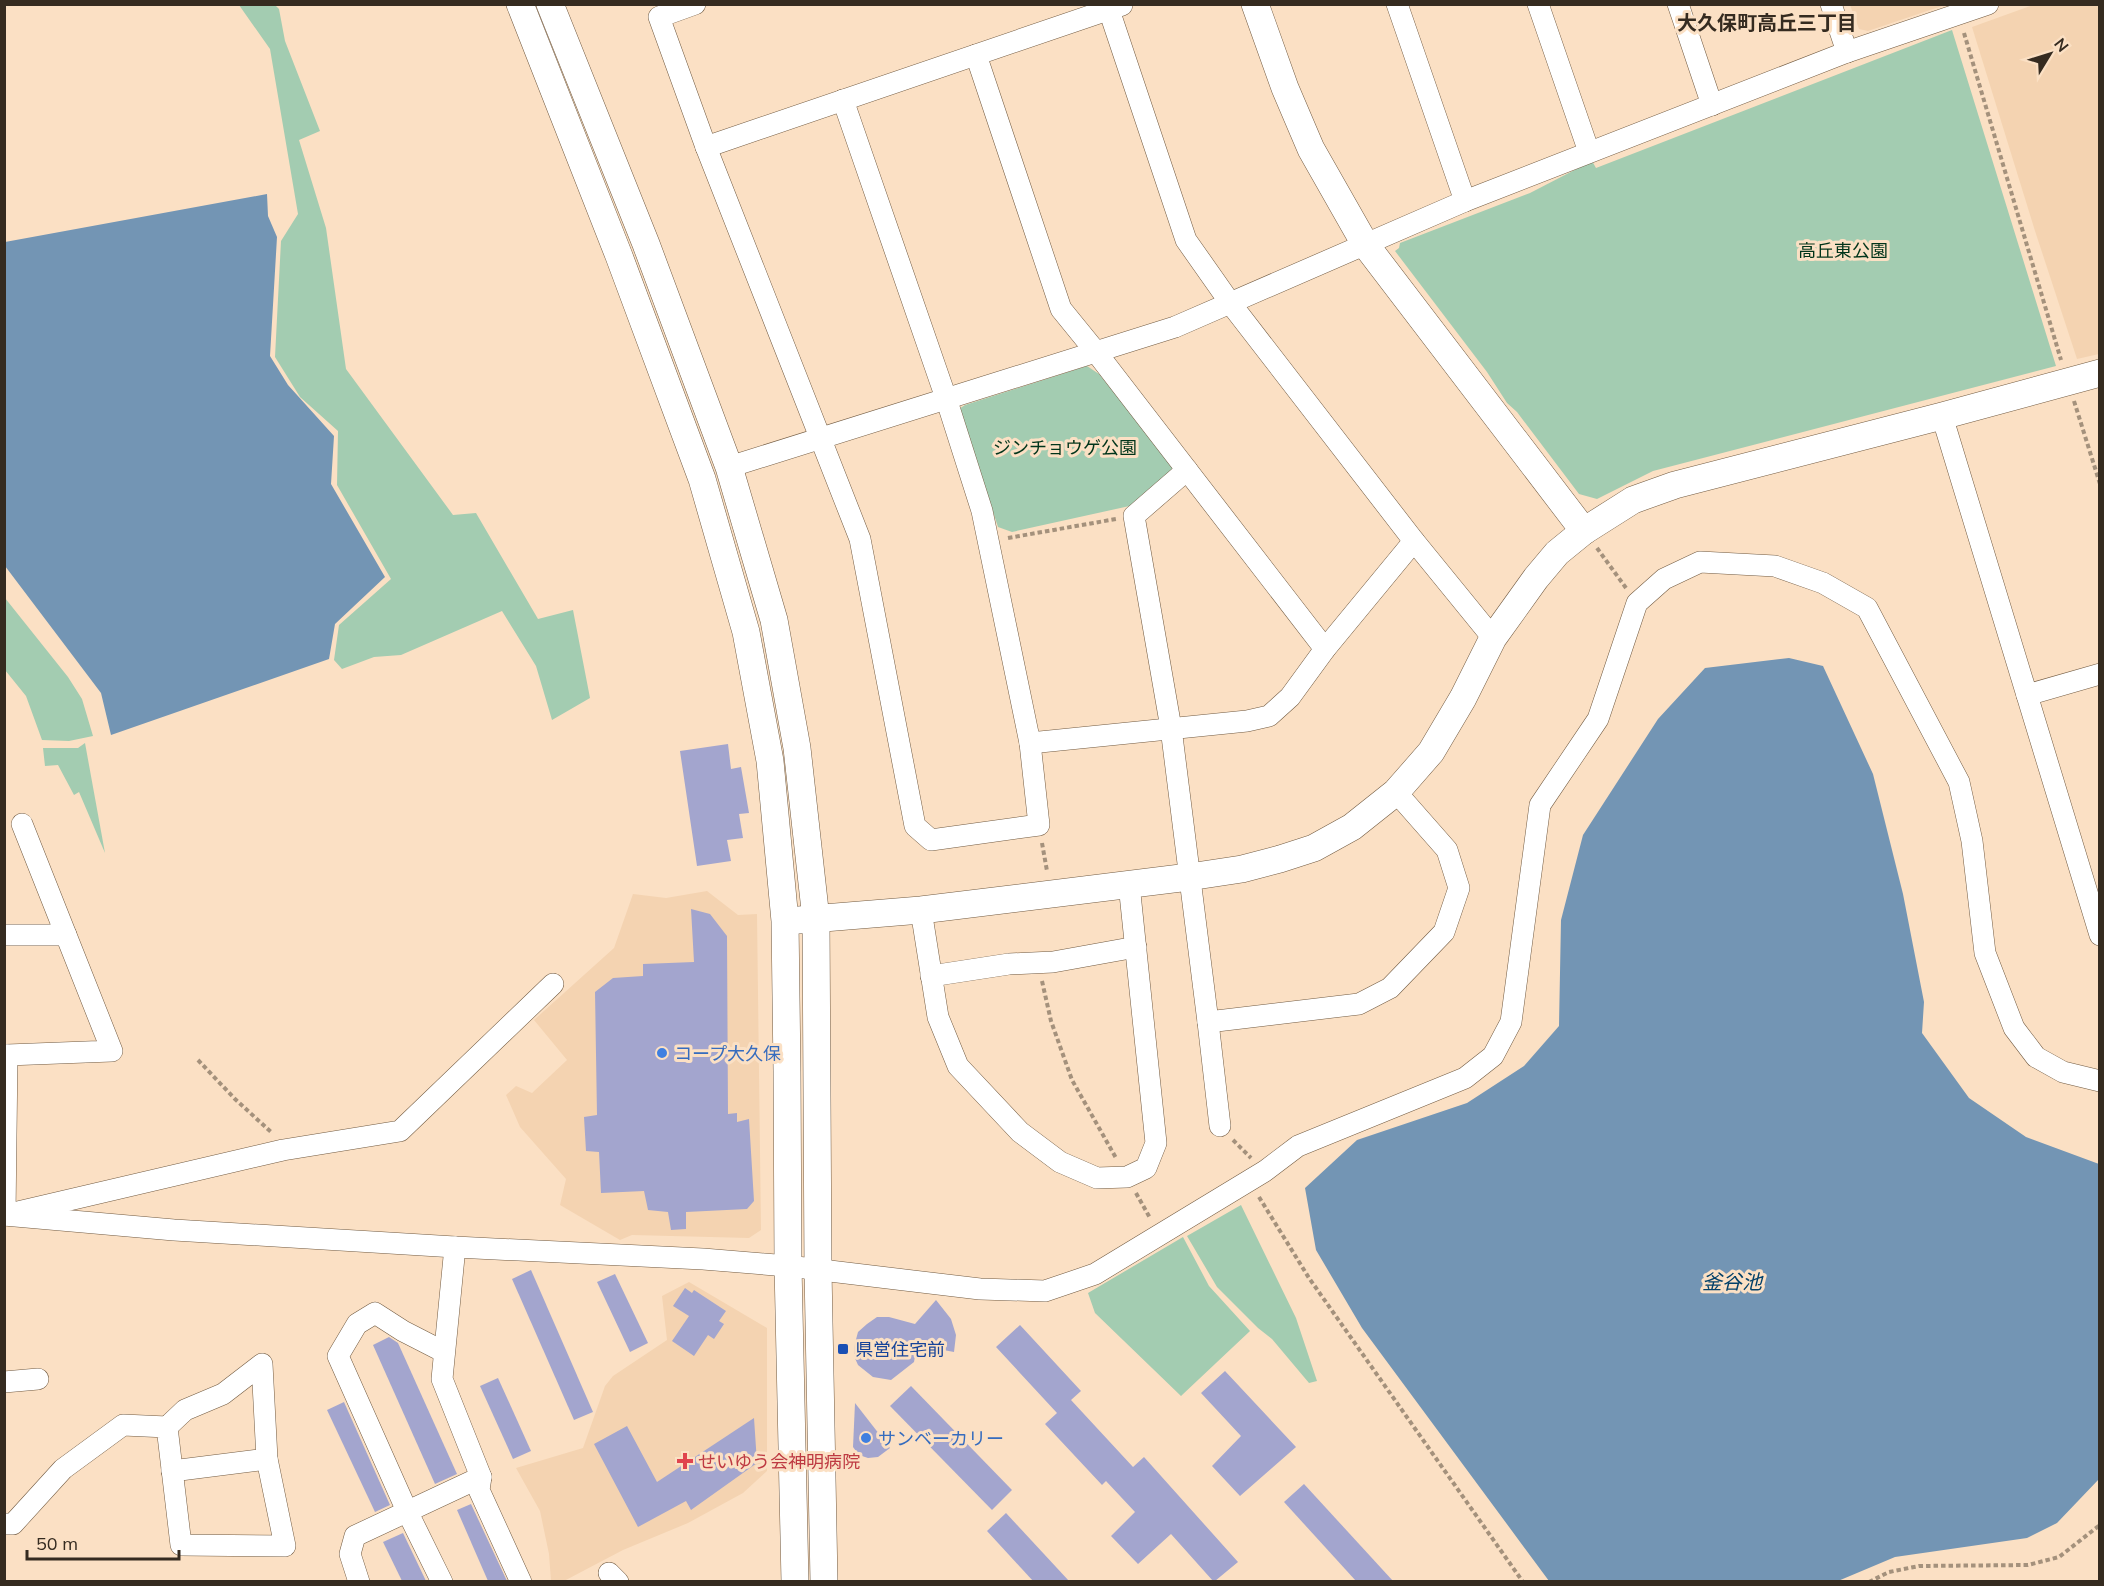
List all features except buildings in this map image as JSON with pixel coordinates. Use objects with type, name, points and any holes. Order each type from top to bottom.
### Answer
[{"type":"street","points":[[520,4],[619,256],[702,479],[743,621],[770,761],[784,921],[795,1581]]},
{"type":"street","points":[[550,4],[646,244],[729,467],[774,620],[797,748],[816,919],[818,1270],[824,1581]]},
{"type":"street","points":[[695,4],[659,17],[706,147],[861,539],[915,826],[931,840],[1039,825],[1030,742],[982,511],[946,398],[843,100]]},
{"type":"street","points":[[1255,4],[1285,88],[1311,149],[1365,244],[1584,531]]},
{"type":"street","points":[[1397,4],[1465,201]]},
{"type":"street","points":[[1538,4],[1589,152]]},
{"type":"street","points":[[1678,4],[1712,105]]},
{"type":"street","points":[[1830,4],[1847,52]]},
{"type":"street","points":[[729,467],[1175,327],[1465,201],[1847,52],[1988,4]]},
{"type":"street","points":[[706,147],[1113,6],[1186,240],[1231,304],[1414,541],[1493,638]]},
{"type":"street","points":[[976,55],[1060,309],[1096,351],[1325,649]]},
{"type":"street","points":[[784,921],[921,910],[1189,878],[1242,869],[1314,848],[1352,827],[1396,792],[1431,752],[1463,698],[1493,638],[1536,578],[1557,553],[1584,531],[1633,500],[1675,484],[1942,417],[2100,373]]},
{"type":"street","points":[[1942,417],[2100,936]]},
{"type":"street","points":[[1187,470],[1134,516],[1172,728],[1220,1126]]},
{"type":"street","points":[[1030,742],[1247,721],[1269,716],[1290,697],[1325,649],[1414,541]]},
{"type":"street","points":[[5,1215],[174,1230],[455,1247],[703,1258],[980,1289],[1045,1291],[1095,1274],[1257,1176],[1298,1146],[1466,1078],[1493,1056],[1511,1022],[1540,805],[1598,719],[1637,603],[1664,579],[1701,562],[1775,566],[1823,583],[1867,608],[1959,782],[1972,842],[1984,952],[2014,1028],[2036,1057],[2063,1072],[2100,1081]]},
{"type":"street","points":[[2027,695],[2100,674]]},
{"type":"street","points":[[1208,1022],[1359,1004],[1390,988],[1444,932],[1459,888],[1447,850],[1396,792]]},
{"type":"street","points":[[5,1215],[6,1055],[112,1051],[22,824]]},
{"type":"street","points":[[921,910],[938,1017],[958,1066],[1020,1132],[1060,1162],[1097,1178],[1127,1178],[1146,1168],[1156,1143],[1129,884]]},
{"type":"street","points":[[4,935],[66,935]]},
{"type":"street","points":[[931,976],[1009,964],[1053,963],[1136,947]]},
{"type":"street","points":[[5,1215],[283,1150],[400,1131],[553,984]]},
{"type":"street","points":[[455,1247],[442,1379],[481,1477],[479,1490],[521,1581]]},
{"type":"street","points":[[442,1581],[407,1511],[338,1356],[357,1324],[375,1313],[403,1331],[444,1352]]},
{"type":"street","points":[[4,1524],[13,1524],[63,1469],[123,1425],[167,1427],[185,1410],[223,1394],[262,1364],[267,1459],[285,1546],[181,1545],[167,1427]]},
{"type":"street","points":[[4,1382],[38,1379]]},
{"type":"street","points":[[172,1471],[267,1459]]},
{"type":"street","points":[[359,1581],[350,1554],[354,1536],[481,1477]]},
{"type":"path","points":[[1959,15],[2067,382],[2100,484]]},
{"type":"path","points":[[988,541],[1134,516]]},
{"type":"path","points":[[1584,531],[1637,603]]},
{"type":"path","points":[[1039,825],[1050,894]]},
{"type":"path","points":[[1037,963],[1052,1021],[1072,1080]]},
{"type":"path","points":[[198,1060],[235,1100],[268,1128],[283,1150]]},
{"type":"path","points":[[1220,1126],[1257,1176],[1309,1278],[1523,1581]]},
{"type":"path","points":[[1869,1581],[1889,1572],[1920,1566],[2028,1565],[2059,1557],[2100,1525]]},
{"type":"shaded area","points":[[1941,4],[1942,6],[1868,31],[1859,29],[1850,5]]},
{"type":"shaded area","points":[[2033,5],[2099,5],[2099,354],[2077,359],[1972,27]]},
{"type":"shaded area","points":[[707,891],[738,915],[757,914],[761,1230],[749,1238],[632,1235],[620,1240],[560,1205],[566,1179],[520,1127],[506,1095],[516,1086],[532,1093],[567,1060],[534,1020],[614,948],[633,894],[666,898]]},
{"type":"shaded area","points":[[689,1282],[767,1328],[767,1471],[743,1493],[688,1523],[623,1550],[564,1581],[551,1581],[549,1554],[540,1511],[516,1468],[583,1448],[605,1386],[613,1376],[667,1340],[662,1296]]},
{"type":"green space","points":[[239,5],[275,5],[279,9],[285,41],[320,131],[299,140],[326,228],[346,369],[453,515],[476,513],[538,619],[573,610],[590,698],[552,720],[536,666],[502,611],[401,655],[374,657],[342,669],[334,660],[339,625],[391,579],[337,485],[338,431],[300,397],[275,357],[281,241],[298,214],[270,49]]},
{"type":"green space","name":"高丘東公園","points":[[1952,30],[2056,366],[1653,471],[1597,499],[1579,494],[1517,412],[1507,403],[1487,372],[1395,251],[1399,248],[1400,243],[1530,193],[1592,161],[1596,168]]},
{"type":"green space","name":"ジンチョウゲ公園","points":[[1087,366],[1099,374],[1173,464],[1174,476],[1134,505],[1012,532],[998,527],[959,409],[965,405]]},
{"type":"green space","points":[[5,598],[68,677],[82,699],[93,736],[69,741],[42,740],[26,696],[5,670]]},
{"type":"green space","points":[[85,743],[105,853],[79,792],[74,795],[58,765],[45,766],[43,748],[78,748]]},
{"type":"green space","points":[[1241,1205],[1296,1318],[1317,1381],[1309,1383],[1272,1339],[1217,1287],[1187,1236]]},
{"type":"green space","points":[[1183,1237],[1209,1286],[1250,1331],[1181,1396],[1095,1313],[1088,1293]]},
{"type":"water","points":[[267,194],[268,216],[277,237],[270,356],[288,385],[334,436],[331,484],[385,577],[335,624],[329,659],[111,735],[101,693],[5,566],[5,242]]},
{"type":"water","name":"釜谷池","points":[[1789,658],[1823,666],[1873,774],[1903,894],[1924,1002],[1922,1033],[1969,1098],[2026,1137],[2099,1164],[2099,1479],[2057,1523],[2027,1538],[1895,1557],[1838,1581],[1549,1581],[1362,1328],[1316,1250],[1305,1188],[1357,1140],[1467,1103],[1524,1066],[1559,1026],[1561,920],[1583,835],[1658,719],[1705,668]]},
{"type":"place","name":"コープ大久保","points":[[662,1053]]},
{"type":"place","name":"県営住宅前","points":[[843,1349]]},
{"type":"place","name":"サンベーカリー","points":[[866,1438]]},
{"type":"place","name":"せいゆう会神明病院","points":[[685,1461]]},
{"type":"district","name":"大久保町高丘三丁目","points":[[1767,22]]}]
